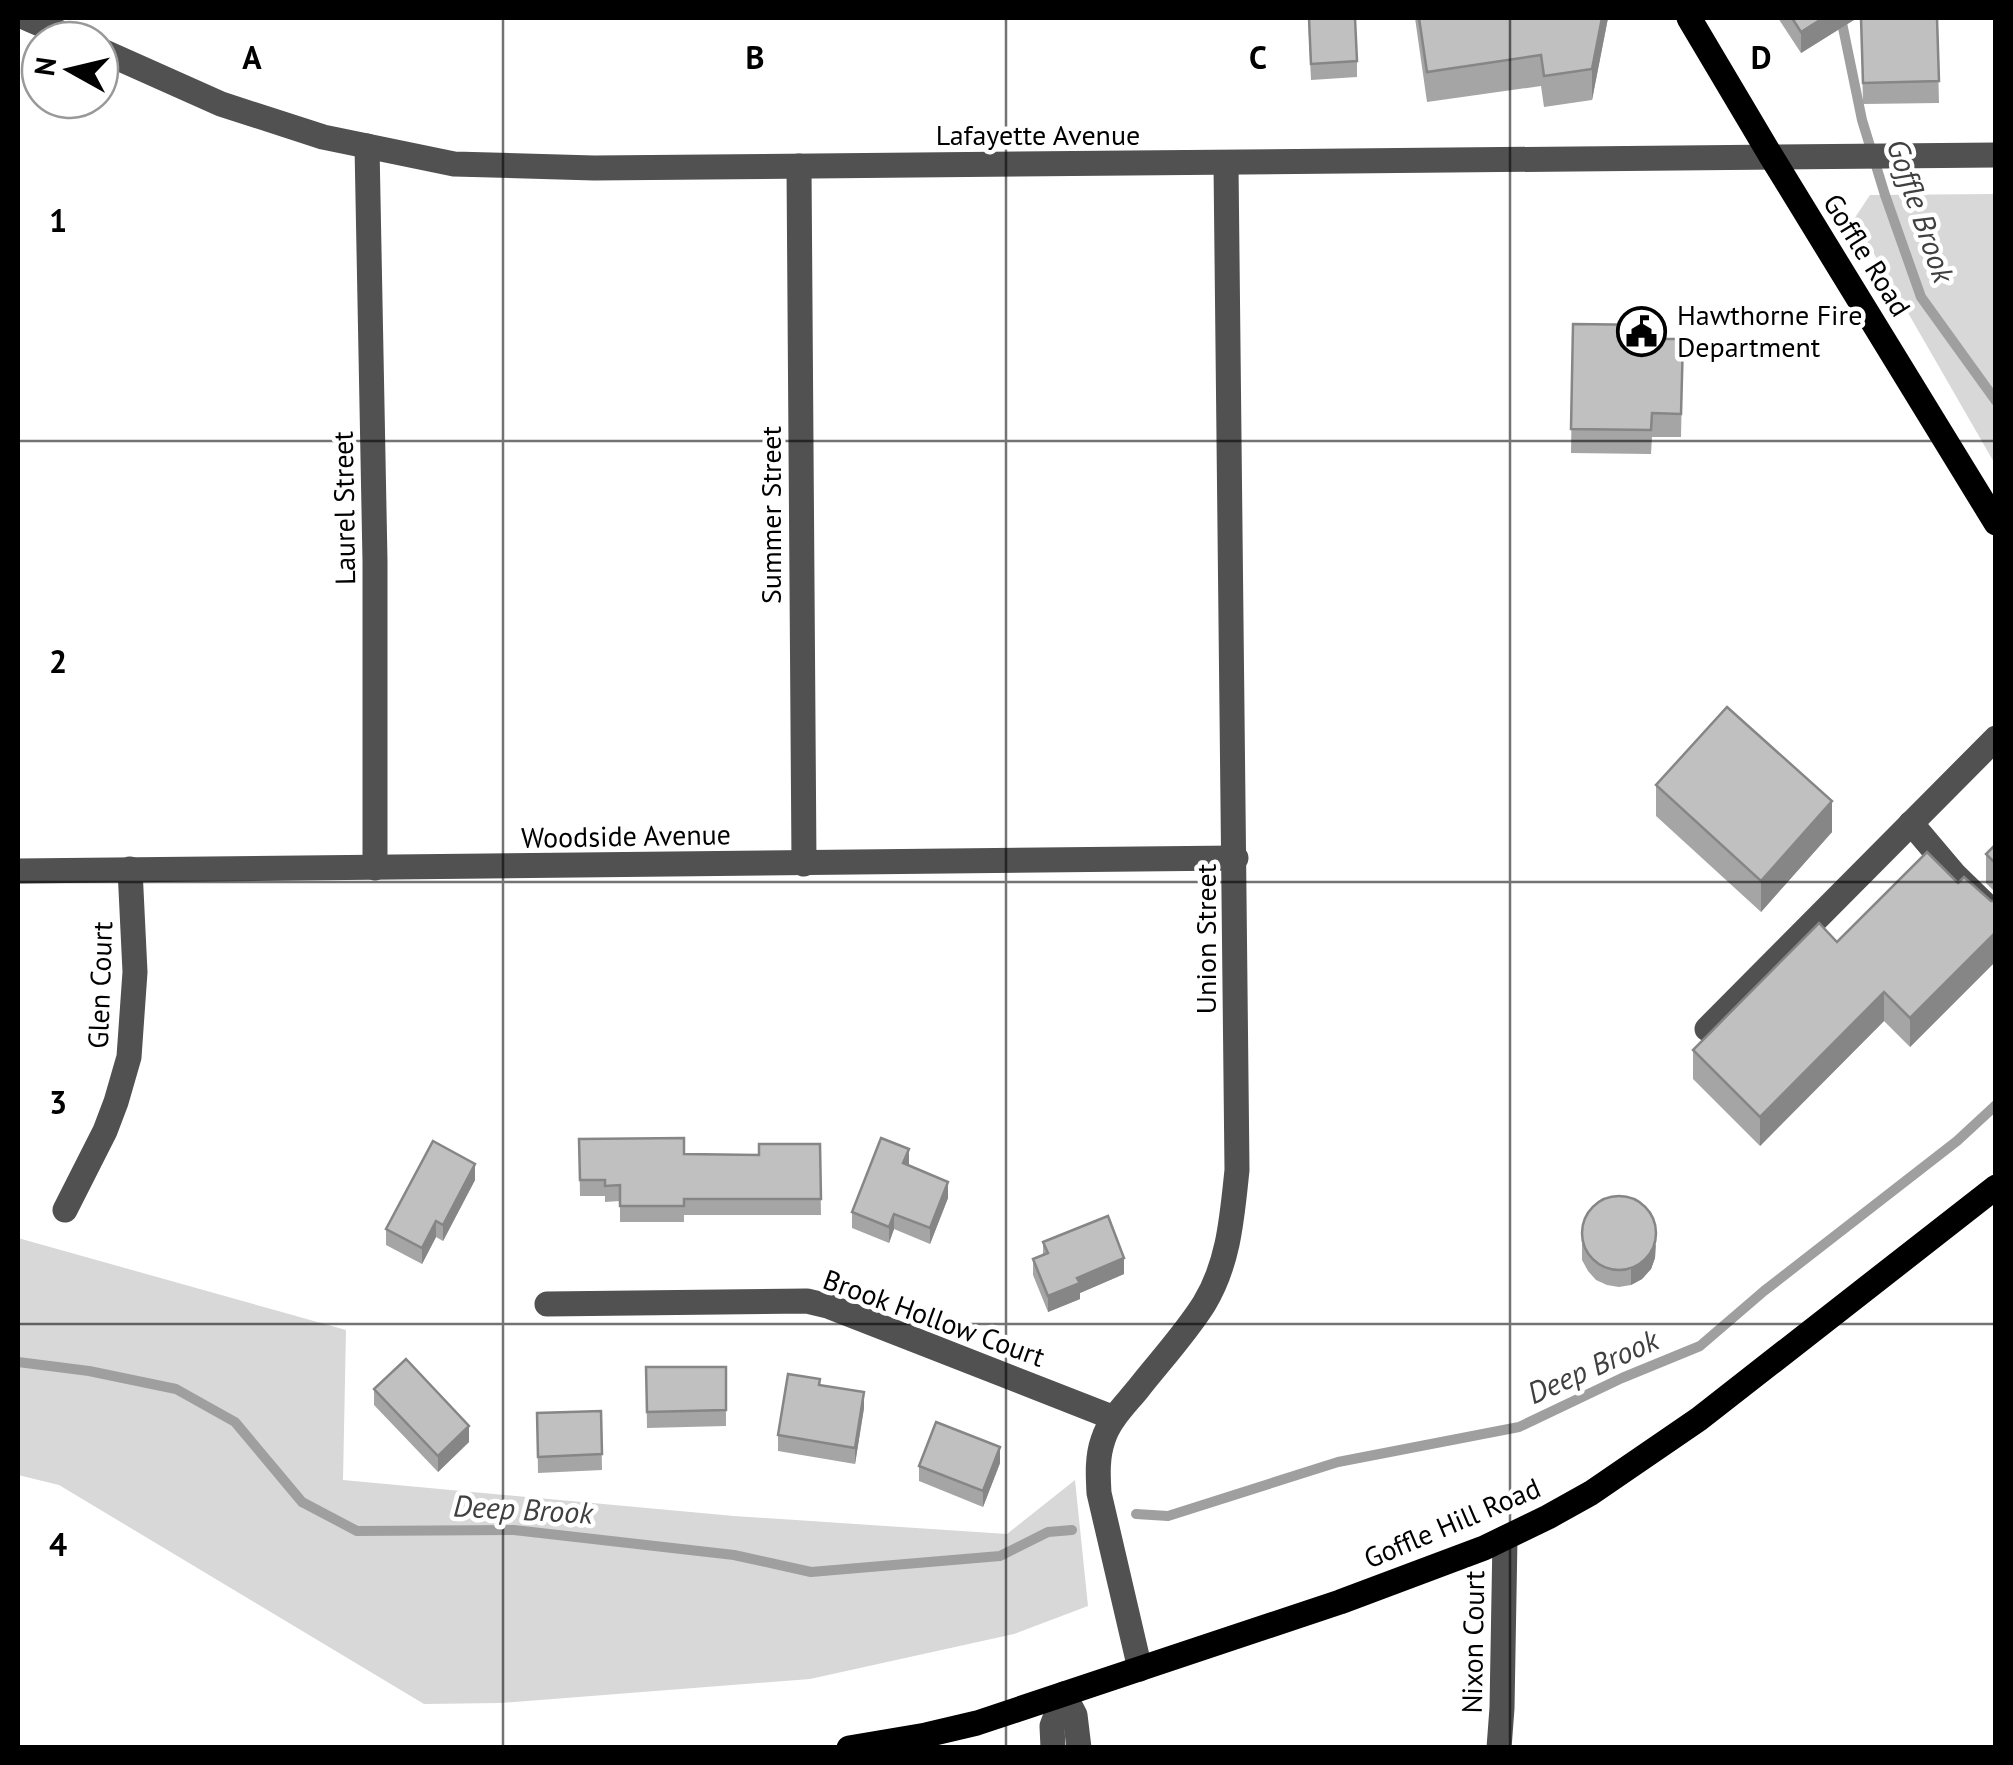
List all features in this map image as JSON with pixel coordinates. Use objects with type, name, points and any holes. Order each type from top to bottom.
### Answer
[{"type":"main road","name":"Goffle Road","points":[[1689,18],[1996,523]]},
{"type":"main road","name":"Goffle Hill Road","points":[[849,1748],[977,1723],[1340,1602],[1484,1548],[1548,1518],[1699,1419],[1996,1187]]},
{"type":"street","name":"Lafayette Avenue","points":[[120,59],[221,104],[323,137],[454,164],[594,168],[1996,155]]},
{"type":"street","name":"Laurel Street","points":[[367,146],[375,561],[375,868]]},
{"type":"street","name":"Union Street","points":[[1140,1669],[1099,1493],[1098,1464],[1104,1437],[1114,1418],[1205,1302],[1229,1243],[1238,1170],[1226,164]]},
{"type":"street","name":"Summer Street","points":[[798,166],[804,864]]},
{"type":"street","points":[[1707,1029],[1996,738]]},
{"type":"street","points":[[1911,823],[1996,915]]},
{"type":"street","name":"Woodside Avenue","points":[[18,871],[1236,858]]},
{"type":"street","name":"Glen Court","points":[[65,1210],[105,1131],[128,1057],[135,972],[130,870]]},
{"type":"street","name":"Brook Hollow Court","points":[[547,1304],[807,1301],[1114,1418]]},
{"type":"street","name":"Nixon Court","points":[[1499,1748],[1505,1538]]},
{"type":"street","points":[[1053,1748],[1052,1726],[1064,1694]]},
{"type":"street","points":[[1064,1694],[1076,1715],[1079,1748]]},
{"type":"shaded area","points":[[1996,194],[1995,464],[1854,219],[1870,195]]},
{"type":"shaded area","points":[[18,1238],[346,1330],[343,1480],[734,1516],[1007,1534],[1075,1480],[1088,1606],[1014,1634],[810,1679],[500,1703],[424,1704],[59,1485],[18,1475]]},
{"type":"building","points":[[1309,18],[1355,18],[1357,61],[1311,64]]},
{"type":"building","points":[[1419,18],[1602,18],[1592,69],[1544,76],[1541,55],[1427,72]]},
{"type":"building","points":[[1792,18],[1823,18],[1801,32]]},
{"type":"building","points":[[1861,18],[1937,18],[1939,81],[1863,83]]},
{"type":"building","points":[[1573,324],[1651,325],[1651,339],[1683,339],[1681,414],[1652,413],[1651,430],[1571,429]]},
{"type":"building","points":[[1727,707],[1832,801],[1761,881],[1656,785]]},
{"type":"building","points":[[1996,844],[1996,864],[1986,854]]},
{"type":"building","points":[[1927,852],[1958,883],[1964,877],[1996,901],[1996,932],[1910,1018],[1884,992],[1760,1117],[1693,1050],[1819,923],[1837,942]]},
{"type":"building","points":[[684,1138],[684,1154],[759,1155],[759,1144],[820,1144],[821,1199],[684,1199],[684,1206],[620,1206],[620,1185],[605,1186],[605,1180],[580,1180],[579,1139]]},
{"type":"building","points":[[881,1138],[909,1149],[903,1163],[948,1182],[930,1228],[894,1214],[889,1227],[852,1212]]},
{"type":"building","points":[[433,1141],[475,1164],[443,1225],[436,1221],[422,1248],[386,1229]]},
{"type":"building","points":[[1619,1196],[1633,1198],[1645,1207],[1654,1219],[1654,1247],[1645,1259],[1633,1268],[1619,1270],[1605,1268],[1593,1259],[1584,1247],[1582,1233],[1584,1219],[1593,1207],[1605,1198]]},
{"type":"building","points":[[1108,1216],[1124,1258],[1077,1278],[1080,1283],[1048,1296],[1033,1259],[1048,1253],[1043,1242]]},
{"type":"building","points":[[406,1359],[469,1426],[438,1456],[374,1389]]},
{"type":"building","points":[[646,1367],[726,1367],[726,1410],[647,1412]]},
{"type":"building","points":[[788,1374],[820,1379],[819,1385],[864,1392],[855,1448],[778,1435]]},
{"type":"building","points":[[601,1411],[602,1454],[538,1457],[537,1413]]},
{"type":"building","points":[[936,1422],[1000,1447],[983,1491],[919,1466]]},
{"type":"waterway","name":"Goffle Brook","points":[[1841,18],[1862,120],[1921,297],[1996,401]]},
{"type":"waterway","name":"Deep Brook","points":[[1136,1514],[1168,1516],[1338,1462],[1519,1427],[1700,1346],[1764,1291],[1957,1141],[1996,1105]]},
{"type":"waterway","name":"Deep Brook","points":[[18,1362],[89,1371],[176,1389],[235,1422],[302,1502],[357,1531],[514,1530],[734,1555],[811,1572],[1000,1556],[1048,1532],[1072,1530]]},
{"type":"place","name":"Hawthorne Fire Department","points":[[1642,331]]}]
